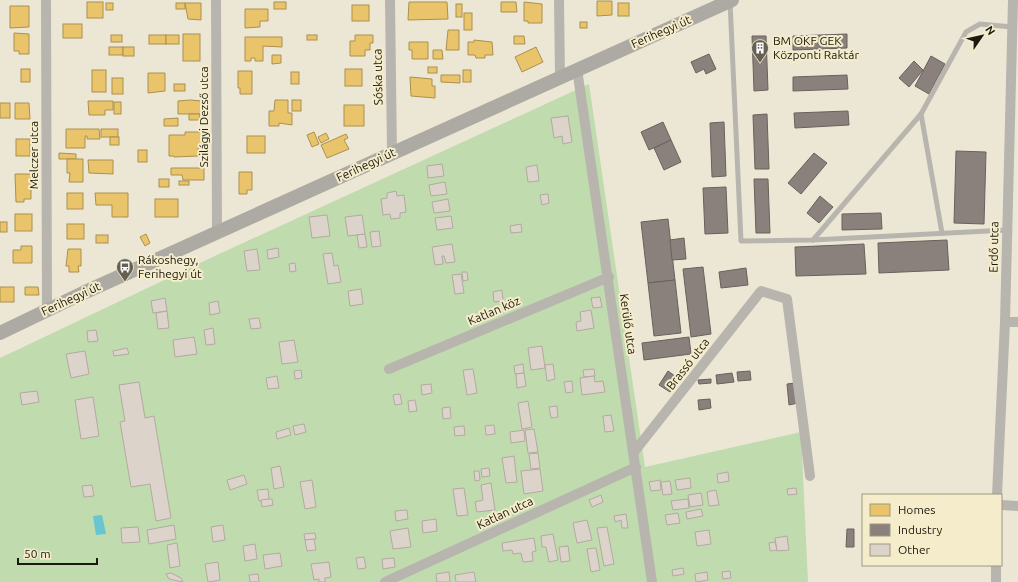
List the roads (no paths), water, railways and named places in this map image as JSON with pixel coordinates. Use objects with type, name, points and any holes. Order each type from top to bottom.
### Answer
[{"type":"main road","name":"Ferihegyi út","points":[[0,333],[47,310],[731,0]]},
{"type":"street","name":"Melczer utca","points":[[46,0],[47,310]]},
{"type":"street","name":"Szilágyi Dezső utca","points":[[216,0],[217,233]]},
{"type":"street","name":"Sóska utca","points":[[390,0],[392,153]]},
{"type":"street","points":[[559,0],[560,77]]},
{"type":"street","name":"Erdő utca","points":[[997,494],[1005,322],[1013,0]]},
{"type":"street","name":"Kerülő utca","points":[[577,69],[609,277],[652,582]]},
{"type":"street","name":"Katlan köz","points":[[389,368],[609,277]]},
{"type":"street","name":"Brassó utca","points":[[634,452],[761,291],[787,299],[810,476]]},
{"type":"street","points":[[1005,322],[1018,322]]},
{"type":"street","name":"Katlan utca","points":[[385,582],[636,467]]},
{"type":"street","points":[[1002,505],[1018,506]]},
{"type":"street","points":[[996,566],[996,582]]},
{"type":"lane","points":[[731,0],[741,241],[813,240],[1007,230]]},
{"type":"lane","points":[[813,240],[921,114],[966,32],[980,24],[1012,27]]},
{"type":"lane","points":[[921,114],[942,233]]},
{"type":"water","points":[[102,515],[106,534],[96,535],[93,516]]},
{"type":"place","name":"BM OKF GEK Központi Raktár","points":[[760,63]]},
{"type":"place","name":"Rákoshegy, Ferihegyi út","points":[[125,282]]}]
